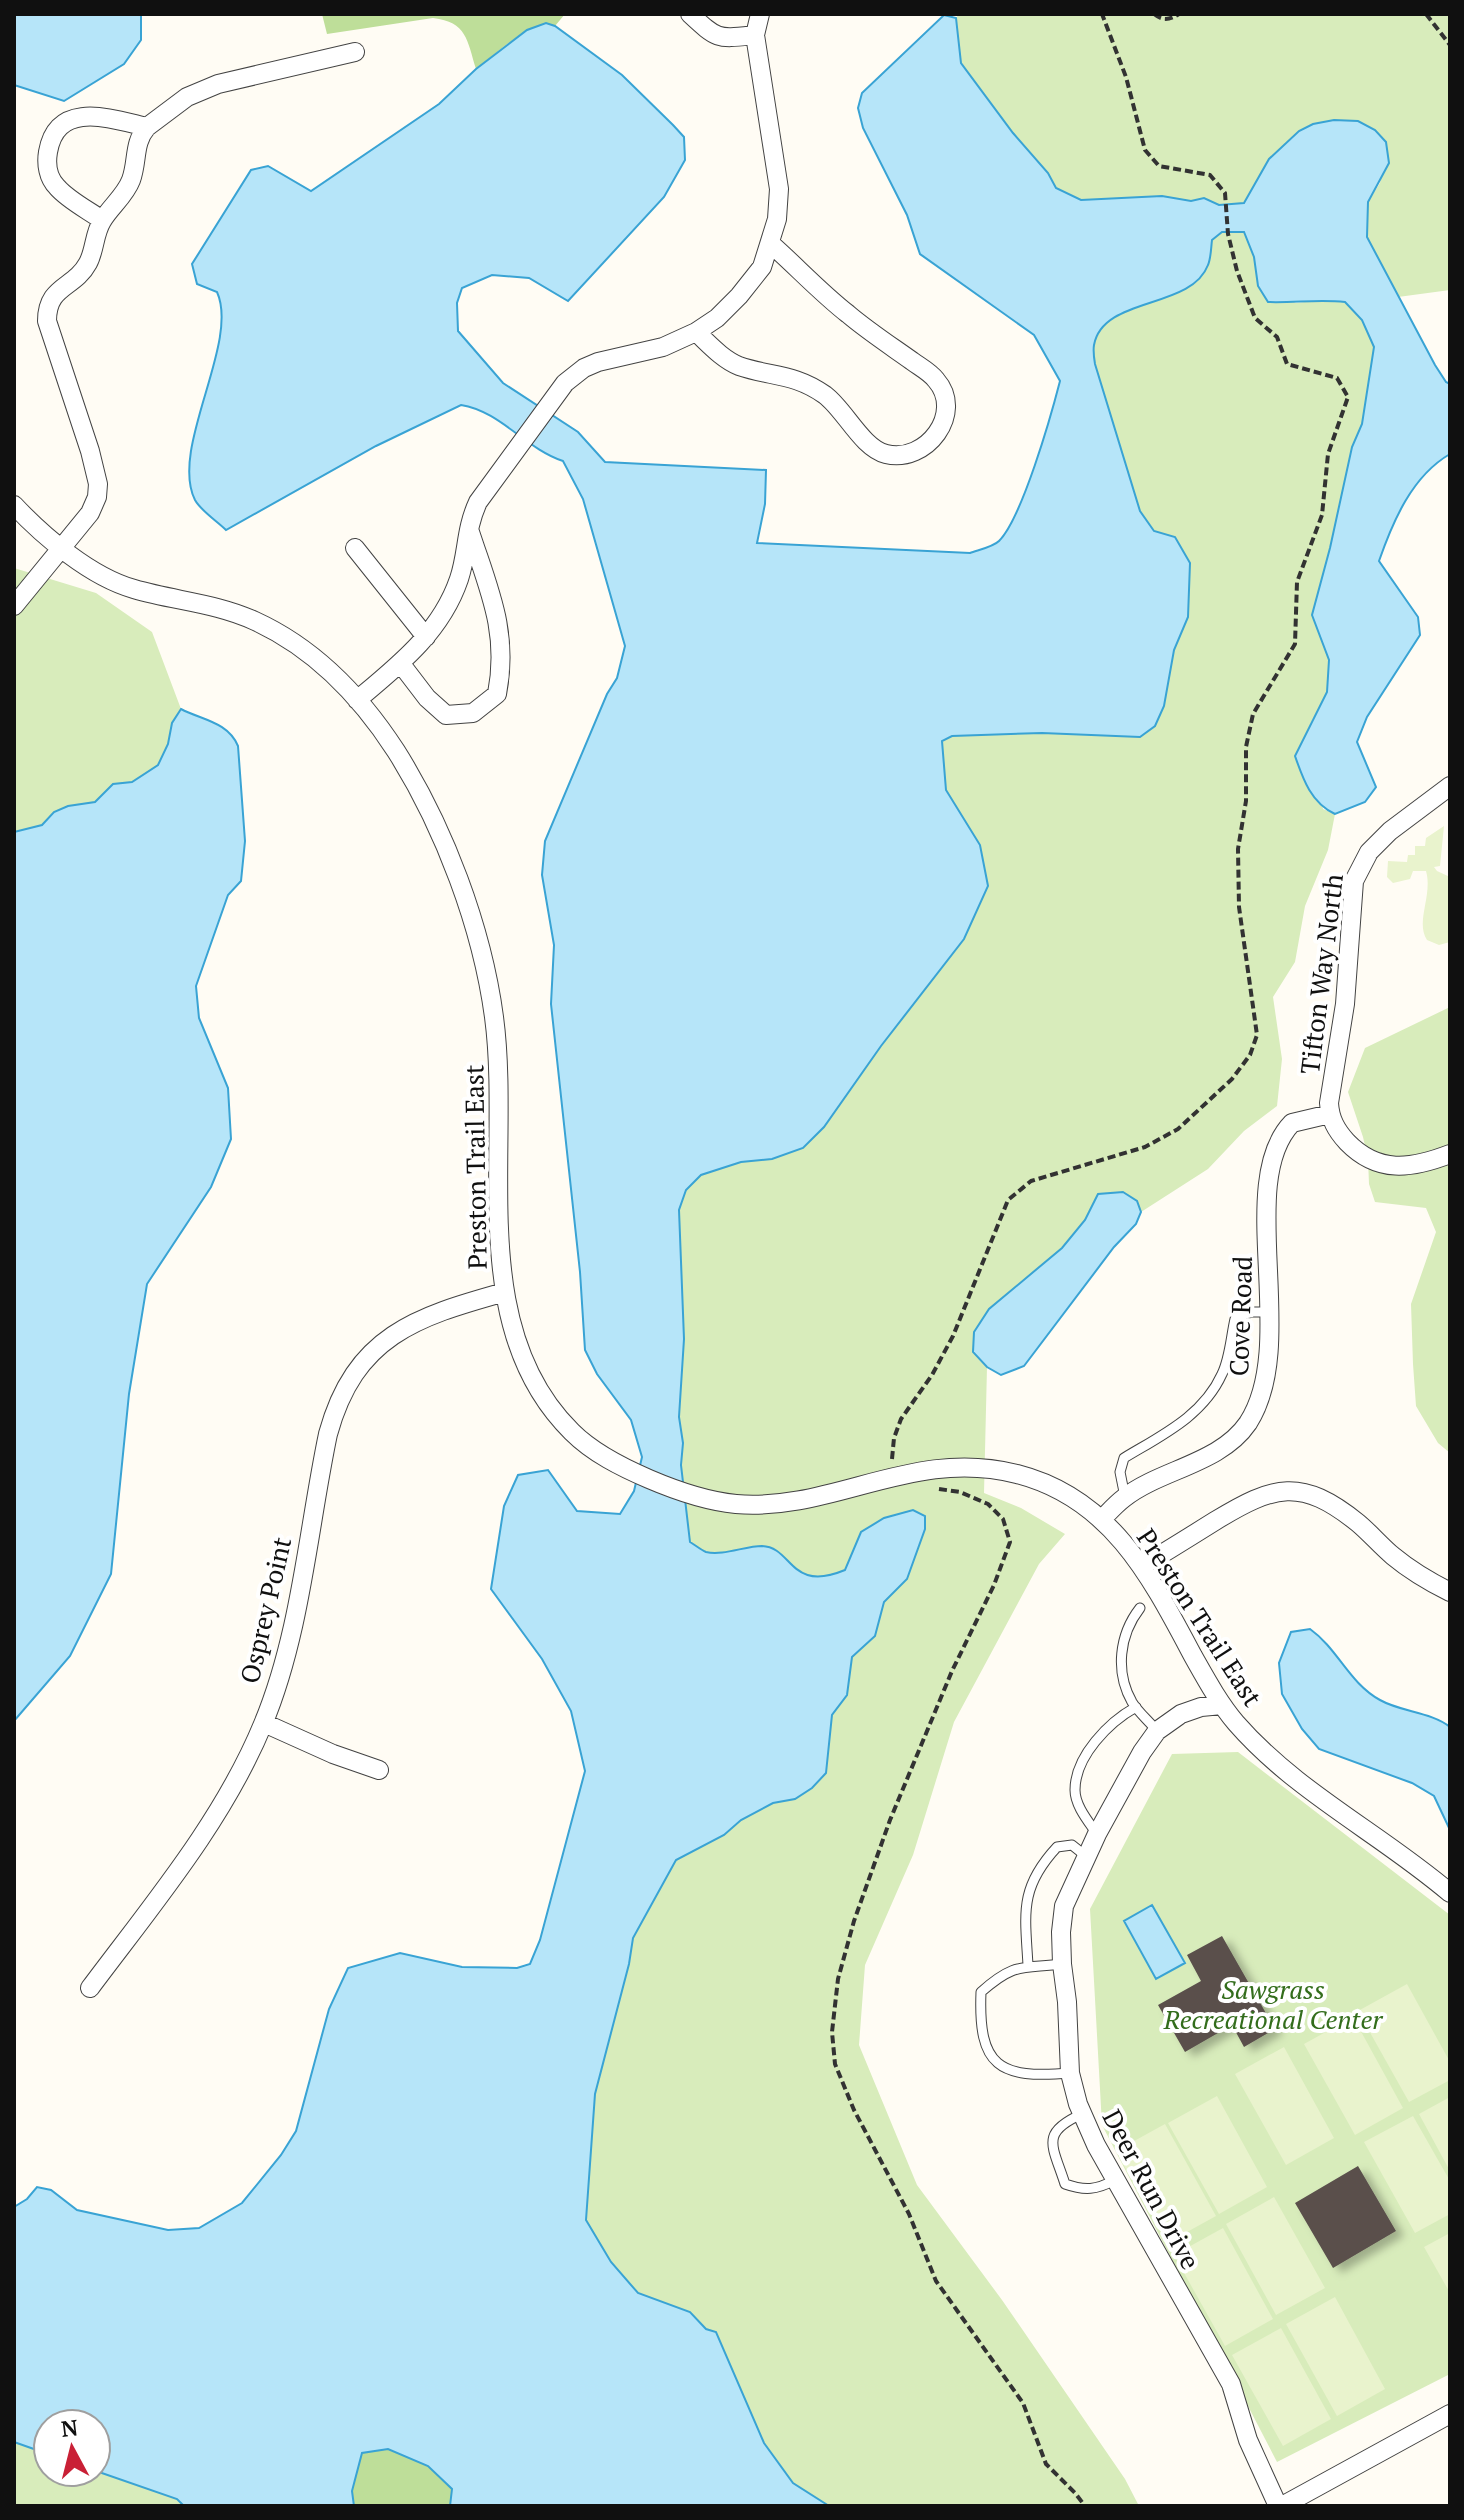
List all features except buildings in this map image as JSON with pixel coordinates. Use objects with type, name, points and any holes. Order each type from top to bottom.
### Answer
[{"type":"street","points":[[690,14],[721,38],[755,35]]},
{"type":"street","points":[[357,700],[401,664],[426,637],[448,606],[460,577],[468,527],[478,502],[565,383],[584,368],[598,362],[663,347],[696,332],[717,318],[762,267],[777,219],[779,189],[755,35],[760,14]]},
{"type":"street","points":[[14,606],[90,513],[97,497],[98,484],[90,451],[47,321],[47,308],[52,297],[78,276],[88,263],[102,220],[130,182],[136,163],[137,142],[147,127],[187,97],[218,84],[355,52]]},
{"type":"street","points":[[102,220],[57,187],[49,175],[49,144],[68,121],[82,116],[95,115],[147,127]]},
{"type":"street","points":[[696,332],[723,358],[740,366],[786,375],[818,391],[845,414],[872,448],[886,454],[902,455],[928,445],[944,419],[945,403],[936,378],[847,314],[771,244]]},
{"type":"street","name":"Preston Trail East","points":[[14,505],[40,532],[97,572],[122,585],[223,608],[266,627],[306,651],[357,700],[390,742],[413,780],[446,849],[468,906],[483,958],[493,1010],[499,1064],[500,1246],[514,1336],[524,1363],[546,1401],[570,1431],[596,1451],[640,1475],[694,1496],[734,1504],[796,1500],[891,1476],[961,1466],[1008,1472],[1042,1482],[1073,1498],[1102,1519],[1142,1566],[1222,1705],[1258,1746],[1303,1786],[1424,1871],[1450,1893]]},
{"type":"street","points":[[401,664],[427,698],[446,715],[473,713],[497,694],[503,665],[498,616],[468,527]]},
{"type":"street","points":[[355,548],[426,637]]},
{"type":"street","name":"Tifton Way North","points":[[1330,1114],[1329,1103],[1345,1004],[1354,881],[1369,852],[1390,831],[1450,786]]},
{"type":"street","points":[[1330,1114],[1340,1134],[1358,1153],[1378,1164],[1419,1164],[1450,1154]]},
{"type":"street","name":"Cove Road","points":[[1102,1519],[1125,1497],[1215,1453],[1246,1426],[1261,1396],[1270,1344],[1268,1212],[1274,1149],[1292,1123],[1330,1114]]},
{"type":"street","name":"Osprey Point","points":[[90,1988],[223,1803],[264,1723],[281,1672],[296,1609],[328,1434],[346,1385],[360,1363],[379,1345],[409,1325],[442,1309],[505,1292]]},
{"type":"street","points":[[1142,1566],[1247,1501],[1267,1493],[1289,1490],[1318,1497],[1350,1517],[1392,1556],[1450,1592]]},
{"type":"street","name":"Deer Run Drive","points":[[1222,1705],[1201,1707],[1181,1714],[1157,1731],[1142,1752],[1097,1834],[1064,1906],[1062,1964],[1070,2073],[1082,2114],[1115,2180],[1231,2384],[1248,2440],[1280,2506]]},
{"type":"street","points":[[264,1723],[333,1754],[379,1770]]},
{"type":"street","points":[[1280,2506],[1450,2414]]},
{"type":"lane","points":[[1125,1497],[1120,1472],[1124,1458],[1174,1428],[1206,1402],[1224,1372],[1235,1319],[1251,1312],[1269,1312]]},
{"type":"lane","points":[[1140,1608],[1124,1638],[1121,1663],[1125,1684],[1136,1707],[1157,1731]]},
{"type":"lane","points":[[1097,1834],[1080,1809],[1075,1790],[1080,1770],[1099,1734],[1119,1716],[1136,1707]]},
{"type":"lane","points":[[1028,1965],[1026,1901],[1037,1868],[1057,1847],[1072,1845],[1087,1857]]},
{"type":"lane","points":[[1062,1964],[1028,1965],[1002,1973],[981,1992],[980,2021],[988,2054],[1006,2070],[1035,2076],[1070,2073]]},
{"type":"lane","points":[[1082,2114],[1061,2123],[1053,2134],[1053,2147],[1065,2184],[1084,2190],[1099,2189],[1115,2180]]},
{"type":"path","points":[[891,1476],[894,1438],[901,1419],[932,1375],[953,1336],[1008,1200],[1031,1181],[1145,1147],[1178,1129],[1232,1079],[1250,1055],[1257,1035],[1239,907],[1238,849],[1246,801],[1246,747],[1253,714],[1295,644],[1297,582],[1322,515],[1328,454],[1348,397],[1337,378],[1287,364],[1277,337],[1255,318],[1237,271],[1228,234],[1225,193],[1210,175],[1159,166],[1145,150],[1126,77],[1102,14]]},
{"type":"path","points":[[1154,14],[1161,20],[1179,14]]},
{"type":"path","points":[[1426,14],[1450,45]]},
{"type":"path","points":[[933,1488],[960,1492],[988,1504],[1003,1519],[1010,1542],[890,1820],[854,1921],[838,1979],[832,2032],[835,2064],[854,2110],[909,2214],[936,2281],[1023,2403],[1046,2464],[1085,2506]]},
{"type":"green space","points":[[322,14],[565,14],[555,26],[536,27],[525,32],[476,69],[464,34],[444,20],[433,18],[327,34]]},
{"type":"green space","points":[[959,14],[1450,14],[1450,290],[1398,297],[1367,237],[1368,202],[1380,183],[1386,142],[1374,129],[1358,121],[1313,124],[1299,131],[1269,159],[1244,203],[1219,205],[1204,198],[1191,201],[1162,196],[1080,200],[1056,188],[1048,173],[1013,133],[961,63],[956,18]]},
{"type":"green space","points":[[1222,232],[1244,232],[1254,257],[1258,286],[1296,303],[1322,300],[1345,302],[1362,320],[1374,347],[1362,424],[1352,447],[1312,615],[1329,660],[1327,693],[1310,724],[1323,809],[1335,814],[1328,850],[1305,906],[1295,962],[1273,997],[1282,1059],[1277,1106],[1244,1131],[1208,1169],[1141,1212],[1137,1201],[1098,1194],[1085,1220],[973,1352],[987,1367],[984,1493],[1021,1508],[1065,1534],[1039,1564],[954,1722],[913,1855],[865,1965],[859,2045],[917,2185],[1002,2300],[1125,2479],[1139,2506],[829,2506],[793,2483],[764,2443],[716,2332],[706,2329],[690,2312],[638,2293],[611,2262],[586,2220],[595,2094],[633,1938],[676,1860],[724,1835],[741,1820],[774,1803],[795,1799],[826,1773],[832,1714],[847,1695],[852,1657],[875,1636],[884,1602],[907,1579],[861,1532],[845,1570],[827,1576],[802,1573],[772,1548],[755,1546],[713,1553],[690,1542],[679,1417],[684,1339],[679,1210],[686,1190],[701,1175],[741,1162],[772,1159],[803,1148],[824,1127],[881,1046],[964,939],[961,817],[946,790],[942,742],[952,736],[1042,733],[1140,737],[1164,706],[1174,650],[1188,617],[1154,532],[1140,511],[1095,364],[1094,345],[1101,329],[1113,318],[1184,290],[1199,279],[1209,262],[1212,240]]},
{"type":"green space","points":[[14,568],[96,593],[152,632],[181,709],[172,723],[168,744],[158,765],[132,782],[113,785],[95,802],[68,806],[54,812],[42,825],[14,832]]},
{"type":"green space","points":[[1444,826],[1440,866],[1434,867],[1450,877],[1450,942],[1439,945],[1427,940],[1424,933],[1426,871],[1413,871],[1410,879],[1393,883],[1387,877],[1388,861],[1407,862],[1408,855],[1415,855],[1415,846],[1425,846],[1426,838]]},
{"type":"green space","points":[[1450,1007],[1450,1453],[1438,1443],[1416,1406],[1413,1364],[1411,1304],[1436,1232],[1426,1208],[1375,1202],[1369,1184],[1363,1137],[1348,1092],[1365,1048]]},
{"type":"green space","name":"Sawgrass Recreational Center","points":[[1238,1752],[1450,1915],[1450,2374],[1277,2462],[1102,2125],[1090,1909],[1172,1754]]},
{"type":"green space","points":[[1407,1984],[1450,2062],[1450,2080],[1409,2102],[1358,2011]]},
{"type":"green space","points":[[1353,2017],[1403,2108],[1355,2135],[1304,2044]]},
{"type":"green space","points":[[1284,2047],[1334,2138],[1286,2165],[1235,2074]]},
{"type":"green space","points":[[1217,2096],[1267,2187],[1219,2214],[1168,2123]]},
{"type":"green space","points":[[1450,2097],[1450,2171],[1419,2114]]},
{"type":"green space","points":[[1413,2116],[1450,2181],[1450,2214],[1415,2233],[1364,2142]]},
{"type":"green space","points":[[1165,2124],[1216,2216],[1167,2243],[1116,2151]]},
{"type":"green space","points":[[1274,2197],[1325,2288],[1276,2315],[1226,2224]]},
{"type":"green space","points":[[1223,2228],[1273,2319],[1225,2346],[1174,2255]]},
{"type":"green space","points":[[1450,2233],[1450,2293],[1424,2247]]},
{"type":"green space","points":[[1335,2297],[1385,2389],[1337,2416],[1286,2324]]},
{"type":"green space","points":[[1281,2328],[1331,2419],[1283,2446],[1232,2355]]},
{"type":"green space","points":[[14,2442],[32,2448],[32,2488],[112,2488],[112,2477],[177,2499],[184,2506],[14,2506]]},
{"type":"green space","points":[[388,2449],[428,2465],[452,2489],[450,2506],[354,2506],[352,2491],[362,2453]]},
{"type":"water","points":[[14,14],[141,14],[141,40],[124,64],[64,101],[14,85]]},
{"type":"water","points":[[944,15],[956,18],[961,63],[1013,133],[1048,173],[1056,188],[1081,200],[1162,196],[1191,201],[1204,198],[1219,205],[1244,203],[1269,159],[1299,131],[1313,124],[1334,120],[1358,121],[1375,130],[1386,142],[1389,163],[1368,202],[1367,237],[1435,365],[1450,384],[1450,454],[1425,474],[1415,487],[1398,515],[1379,561],[1418,617],[1420,635],[1367,717],[1357,742],[1376,787],[1365,802],[1335,814],[1314,797],[1295,756],[1327,692],[1329,660],[1312,615],[1352,447],[1362,424],[1374,347],[1362,320],[1345,302],[1268,302],[1258,286],[1254,257],[1244,232],[1222,232],[1212,240],[1209,262],[1199,279],[1184,290],[1113,318],[1101,329],[1094,345],[1095,364],[1140,511],[1154,531],[1175,537],[1190,563],[1188,617],[1174,650],[1164,706],[1155,726],[1140,737],[1042,733],[952,736],[942,741],[946,790],[980,845],[988,886],[964,939],[881,1046],[824,1127],[803,1148],[772,1159],[741,1162],[701,1175],[686,1190],[679,1210],[684,1339],[679,1417],[690,1542],[713,1553],[755,1546],[772,1548],[802,1573],[827,1576],[845,1570],[861,1532],[884,1518],[913,1510],[925,1516],[925,1529],[907,1579],[884,1602],[875,1636],[852,1657],[847,1695],[832,1715],[826,1773],[812,1788],[795,1799],[773,1803],[741,1820],[724,1835],[676,1860],[633,1938],[595,2094],[586,2220],[611,2262],[638,2293],[690,2312],[706,2329],[716,2332],[764,2443],[793,2483],[829,2506],[450,2506],[452,2489],[428,2466],[388,2449],[362,2453],[352,2491],[354,2506],[184,2506],[177,2499],[112,2477],[112,2408],[32,2408],[32,2448],[14,2442],[14,2207],[27,2199],[37,2187],[51,2190],[77,2210],[168,2230],[199,2228],[242,2203],[281,2155],[296,2131],[329,2009],[348,1968],[400,1953],[462,1967],[517,1968],[530,1964],[540,1940],[585,1771],[571,1711],[542,1659],[491,1589],[504,1506],[518,1475],[548,1470],[577,1511],[620,1514],[634,1491],[642,1457],[631,1420],[597,1374],[585,1350],[580,1272],[551,1004],[554,945],[542,875],[545,841],[607,694],[617,678],[625,646],[583,499],[563,461],[537,448],[501,422],[461,405],[376,446],[226,530],[195,500],[189,478],[197,425],[220,339],[222,313],[217,292],[197,284],[192,264],[251,170],[268,166],[311,191],[439,104],[476,69],[527,30],[546,23],[555,26],[622,75],[673,125],[684,137],[685,160],[664,197],[568,301],[529,278],[492,275],[462,288],[457,303],[458,331],[503,383],[578,432],[605,462],[766,470],[765,504],[757,543],[970,553],[993,545],[1008,529],[1035,466],[1060,381],[1034,335],[920,254],[907,215],[863,128],[858,108],[862,93]]},
{"type":"water","points":[[181,709],[221,727],[238,746],[245,841],[241,881],[228,895],[196,986],[199,1018],[228,1088],[231,1139],[211,1187],[147,1284],[129,1394],[111,1574],[70,1656],[14,1721],[14,832],[42,825],[54,812],[68,806],[95,802],[113,784],[132,782],[158,765],[168,744],[172,723]]},
{"type":"water","points":[[1123,1192],[1137,1201],[1141,1212],[1136,1224],[1114,1247],[1024,1366],[1001,1375],[987,1367],[973,1352],[974,1332],[989,1309],[1062,1248],[1085,1220],[1098,1194]]},
{"type":"water","points":[[1310,1629],[1369,1693],[1388,1704],[1434,1718],[1450,1727],[1450,1830],[1434,1796],[1412,1783],[1319,1749],[1302,1729],[1282,1694],[1279,1663],[1291,1632]]},
{"type":"water","points":[[1152,1905],[1185,1963],[1156,1979],[1124,1921]]}]
